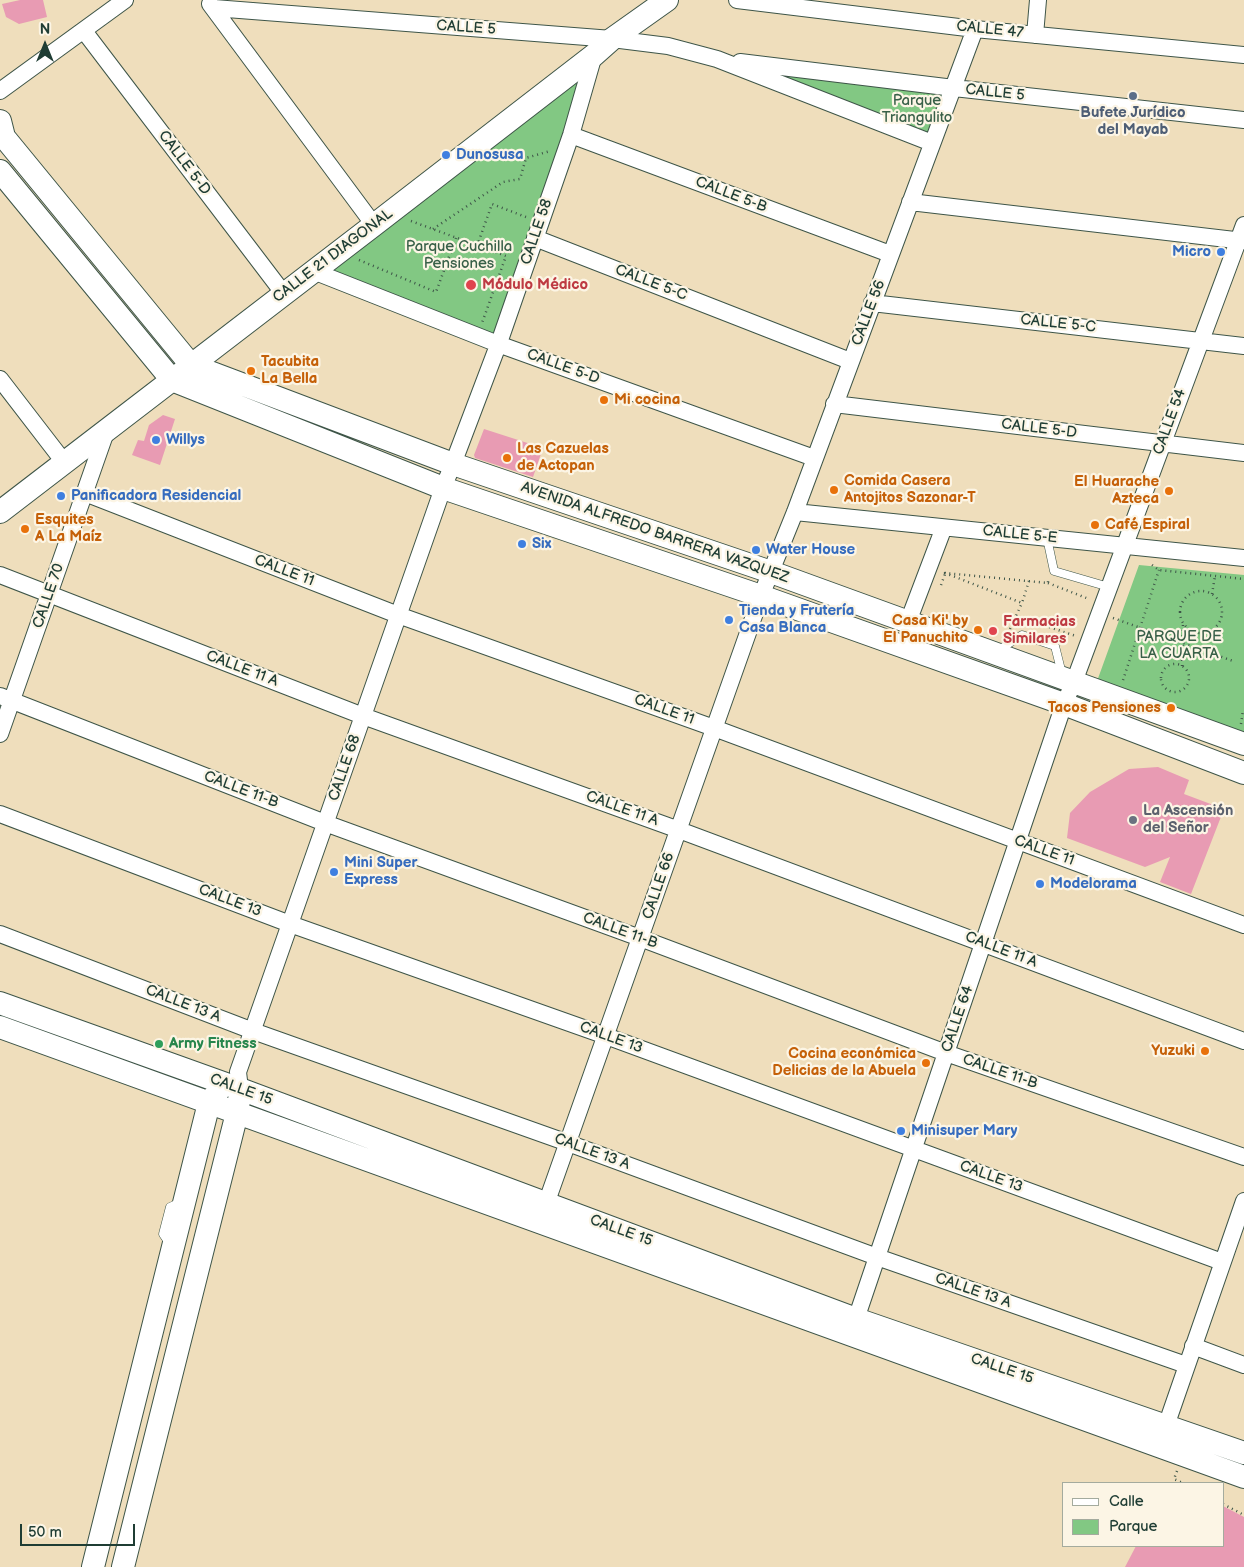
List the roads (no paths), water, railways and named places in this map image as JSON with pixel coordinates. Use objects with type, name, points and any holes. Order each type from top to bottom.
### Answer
[{"type":"street","points":[[0,91],[84,32],[125,0]]},
{"type":"street","name":"CALLE 21 DIAGONAL","points":[[0,512],[594,55],[612,39],[667,0]]},
{"type":"street","name":"CALLE 47","points":[[737,0],[975,29],[1244,55]]},
{"type":"street","points":[[1035,34],[1038,0]]},
{"type":"street","points":[[210,4],[374,225]]},
{"type":"street","name":"CALLE 5","points":[[210,4],[612,39],[668,46],[717,59],[932,143]]},
{"type":"street","name":"CALLE 56","points":[[761,596],[795,512],[975,29]]},
{"type":"street","name":"CALLE 5-D","points":[[84,32],[284,294]]},
{"type":"street","name":"CALLE 58","points":[[453,464],[498,344],[570,140],[594,55]]},
{"type":"street","name":"CALLE 5","points":[[717,59],[954,88],[1244,120]]},
{"type":"street","name":"AVENIDA ALFREDO BARRERA VAZQUEZ","points":[[0,120],[4,137],[191,365],[453,464],[771,572],[1244,744]]},
{"type":"street","name":"CALLE 5-B","points":[[570,140],[890,254]]},
{"type":"street","name":"AVENIDA ALFREDO BARRERA VAZQUEZ","points":[[0,171],[172,380],[443,488],[761,596],[1064,704],[1244,773]]},
{"type":"street","points":[[910,202],[1242,235]]},
{"type":"street","name":"CALLE 54","points":[[1064,704],[1068,680],[1099,614],[1242,235]]},
{"type":"street","name":"CALLE 5-C","points":[[535,238],[850,361]]},
{"type":"street","name":"CALLE 5-D","points":[[313,272],[498,344],[814,458]]},
{"type":"street","name":"CALLE 5-C","points":[[872,303],[1244,346]]},
{"type":"street","points":[[0,380],[64,462]]},
{"type":"street","name":"CALLE 5-D","points":[[834,404],[1244,453]]},
{"type":"street","name":"CALLE 70","points":[[0,734],[6,698],[50,594],[107,429]]},
{"type":"street","name":"CALLE 68","points":[[234,1082],[453,464]]},
{"type":"street","name":"CALLE 11","points":[[85,493],[398,615],[714,728],[1244,925]]},
{"type":"street","name":"CALLE 5-E","points":[[795,512],[1244,558]]},
{"type":"street","points":[[908,622],[943,528]]},
{"type":"street","name":"CALLE 11 A","points":[[0,575],[363,716],[678,830],[1244,1041]]},
{"type":"street","name":"CALLE 66","points":[[546,1204],[761,596]]},
{"type":"street","name":"CALLE 11-B","points":[[6,698],[325,823],[640,938],[946,1053],[1244,1157]]},
{"type":"street","name":"CALLE 64","points":[[854,1327],[1064,704]]},
{"type":"street","name":"CALLE 13","points":[[0,814],[290,924],[606,1036],[1222,1262]]},
{"type":"street","name":"CALLE 13 A","points":[[0,934],[253,1031],[568,1143],[877,1257],[1186,1365]]},
{"type":"street","name":"CALLE 15","points":[[0,1003],[234,1082],[854,1327],[1244,1477]]},
{"type":"street","name":"CALLE 15","points":[[0,1027],[237,1113],[854,1327],[1166,1426],[1244,1453]]},
{"type":"street","points":[[93,1567],[209,1103],[234,1082]]},
{"type":"street","points":[[124,1565],[237,1113],[234,1082]]},
{"type":"street","points":[[1166,1426],[1222,1262],[1241,1218],[1244,1200]]},
{"type":"street","points":[[1194,1346],[1244,1365]]},
{"type":"street","points":[[136,1395],[164,1404]]},
{"type":"lane","points":[[1048,538],[1054,571],[1109,588]]},
{"type":"place","name":"Bufete Jurídico del Mayab","points":[[1133,96]]},
{"type":"place","name":"Dunosusa","points":[[446,155]]},
{"type":"place","name":"Micro","points":[[1221,252]]},
{"type":"place","name":"Módulo Médico","points":[[471,285]]},
{"type":"place","name":"Tacubita La Bella","points":[[251,371]]},
{"type":"place","name":"Mi cocina","points":[[604,400]]},
{"type":"place","name":"Willys","points":[[156,440]]},
{"type":"place","name":"Las Cazuelas de Actopan","points":[[507,458]]},
{"type":"place","name":"Comida Casera Antojitos Sazonar-T","points":[[834,490]]},
{"type":"place","name":"El Huarache Azteca","points":[[1169,491]]},
{"type":"place","name":"Panificadora Residencial","points":[[61,496]]},
{"type":"place","name":"Café Espiral","points":[[1095,525]]},
{"type":"place","name":"Esquites A La Maíz","points":[[25,529]]},
{"type":"place","name":"Six","points":[[522,544]]},
{"type":"place","name":"Water House","points":[[756,550]]},
{"type":"place","name":"Tienda y Frutería Casa Blanca","points":[[729,620]]},
{"type":"place","name":"Casa Ki' by El Panuchito","points":[[978,630]]},
{"type":"place","name":"Farmacias Similares","points":[[993,631]]},
{"type":"place","name":"Tacos Pensiones","points":[[1171,708]]},
{"type":"place","name":"La Ascensión del Señor","points":[[1133,820]]},
{"type":"place","name":"Mini Super Express","points":[[334,872]]},
{"type":"place","name":"Modelorama","points":[[1040,884]]},
{"type":"place","name":"Army Fitness","points":[[159,1044]]},
{"type":"place","name":"Yuzuki","points":[[1205,1051]]},
{"type":"place","name":"Cocina económica Delicias de la Abuela","points":[[926,1063]]},
{"type":"place","name":"Minisuper Mary","points":[[901,1131]]},
{"type":"park label","name":"Parque Triangulito","points":[[917,110]]},
{"type":"park label","name":"Parque Cuchilla Pensiones","points":[[459,256]]},
{"type":"park label","name":"PARQUE DE LA CUARTA","points":[[1179,646]]}]
